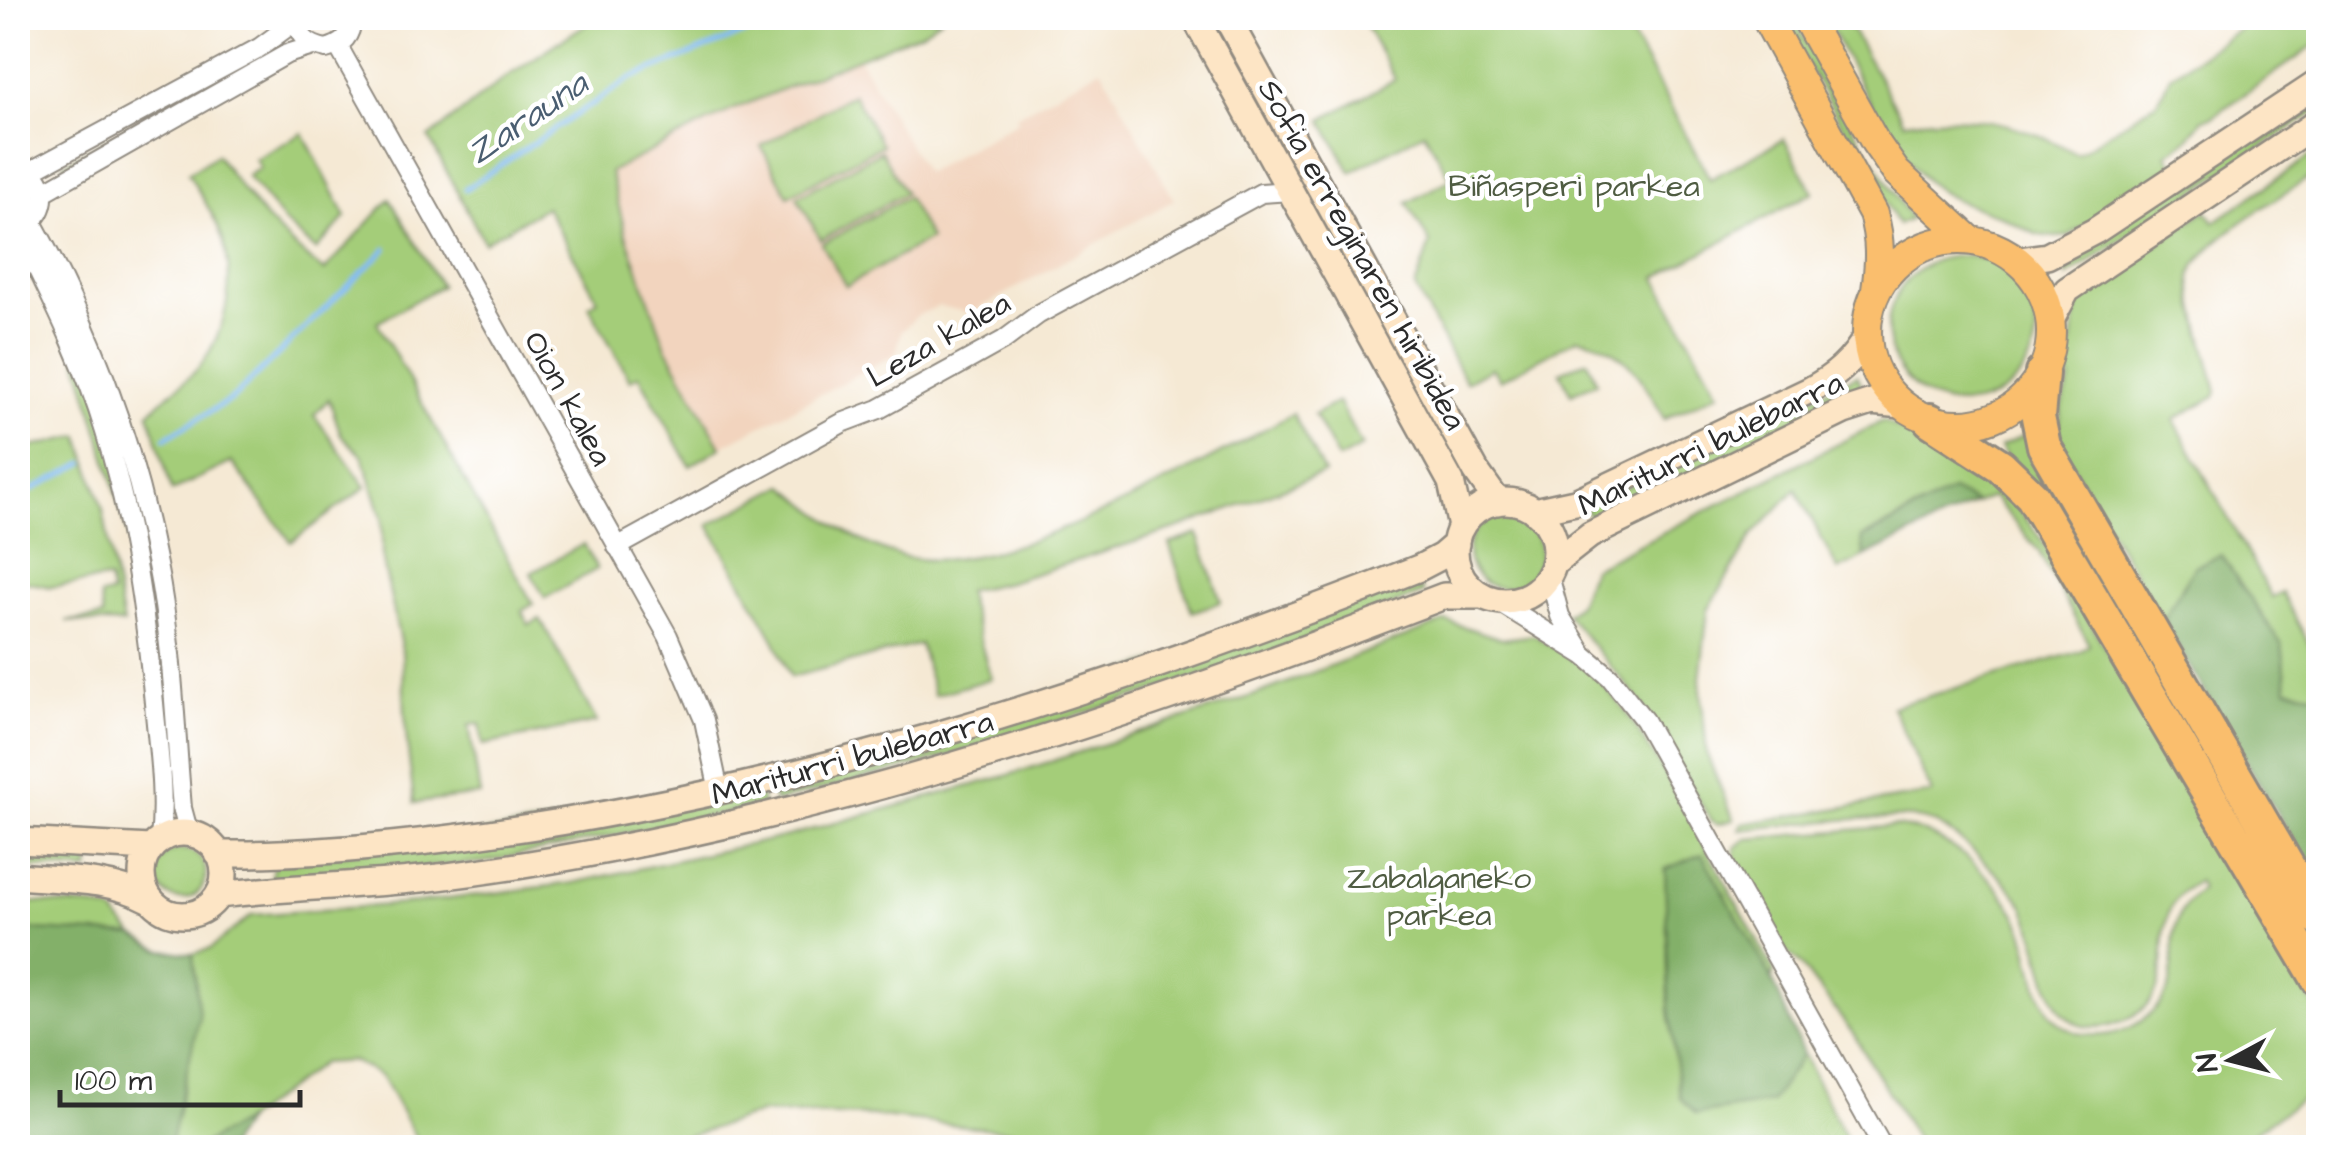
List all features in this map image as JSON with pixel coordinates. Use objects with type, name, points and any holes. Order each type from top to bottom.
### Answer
[{"type":"highway","points":[[2042,372],[2038,417],[2044,446],[2318,918]]},
{"type":"highway","points":[[1916,412],[2001,466],[2032,496],[2318,980]]},
{"type":"main road","name":"Sofia erreginaren hiribidea","points":[[1195,18],[1451,482],[1458,535]]},
{"type":"main road","name":"Sofia erreginaren hiribidea","points":[[1226,18],[1476,470],[1498,502]]},
{"type":"main road","points":[[1766,18],[1873,214],[1879,235],[1876,292]]},
{"type":"main road","points":[[1806,18],[1896,172],[1969,239]]},
{"type":"main road","points":[[2019,260],[2048,256],[2095,231],[2318,83]]},
{"type":"main road","points":[[2051,320],[2067,290],[2318,122]]},
{"type":"main road","points":[[1969,239],[1987,243],[2019,260],[2034,278],[2051,320],[2050,347],[2042,372],[2028,394],[2007,412],[1982,422],[1956,424],[1916,412],[1884,386],[1872,362],[1866,336],[1868,313],[1876,292],[1892,268],[1914,250],[1940,241],[1969,239]]},
{"type":"main road","name":"Mariturri bulebarra","points":[[1534,511],[1576,502],[1810,390],[1841,371],[1866,336]]},
{"type":"main road","name":"Mariturri bulebarra","points":[[1551,570],[1590,535],[1844,411],[1872,402],[1916,412]]},
{"type":"main road","points":[[1498,502],[1534,511],[1552,534],[1555,549],[1551,570],[1527,596],[1489,598],[1460,574],[1458,535],[1471,515],[1498,502]]},
{"type":"main road","name":"Mariturri bulebarra","points":[[218,854],[398,846],[523,830],[719,791],[1023,709],[1188,656],[1419,568],[1442,556],[1458,535]]},
{"type":"main road","name":"Mariturri bulebarra","points":[[218,895],[439,876],[608,850],[724,824],[858,792],[1034,742],[1229,678],[1444,596],[1489,598]]},
{"type":"main road","points":[[18,876],[125,886],[171,914],[185,916],[198,913],[218,895],[223,882],[218,854],[201,838],[189,834],[174,834],[156,844],[143,864],[142,882],[149,899]]},
{"type":"main road","points":[[18,842],[156,844]]},
{"type":"street","points":[[44,192],[24,168],[258,48],[297,19],[304,40],[326,49],[338,46],[355,21]]},
{"type":"street","points":[[22,226],[40,213],[44,192],[286,54],[313,46]]},
{"type":"street","name":"Oion kalea","points":[[338,46],[668,636],[704,720],[719,791]]},
{"type":"street","name":"Leza kalea","points":[[617,547],[842,423],[880,409],[964,363],[1039,314],[1261,193],[1291,191]]},
{"type":"street","points":[[22,226],[99,360],[139,484],[158,566],[182,808],[189,834]]},
{"type":"street","points":[[22,226],[104,429],[138,564],[163,810],[156,844]]},
{"type":"street","points":[[1551,570],[1560,616],[1584,655]]},
{"type":"street","points":[[1489,598],[1584,655],[1610,677],[1644,720],[1883,1148]]},
{"type":"shaded area","points":[[859,58],[925,173],[1101,68],[1174,200],[971,313],[939,306],[918,315],[901,332],[896,354],[721,447],[665,345],[626,235],[610,172],[734,109]]},
{"type":"green space","points":[[595,18],[941,18],[922,32],[734,109],[610,172],[626,235],[665,345],[721,447],[690,466],[639,375],[630,380],[589,306],[598,300],[546,207],[484,242],[429,138],[506,77]]},
{"type":"green space","points":[[1204,18],[1217,18],[1281,133],[1270,139]]},
{"type":"green space","name":"Biñasperi parkea","points":[[1361,18],[1632,18],[1624,22],[1710,179],[1784,139],[1813,192],[1656,278],[1719,393],[1664,419],[1649,391],[1621,356],[1578,338],[1500,380],[1492,368],[1466,382],[1415,288],[1430,243],[1407,203],[1451,179],[1424,132],[1351,172],[1322,120],[1395,79]]},
{"type":"green space","points":[[1781,18],[1793,18],[1862,143],[1911,219],[1898,225]]},
{"type":"green space","points":[[1825,18],[1845,18],[1904,122],[1951,118],[1994,122],[2034,133],[2077,154],[2158,101],[2171,75],[2244,26],[2245,18],[2318,18],[2318,43],[2212,117],[2203,119],[2187,140],[2167,154],[2176,169],[2068,236],[2056,237],[2030,231],[1933,186],[1887,130]]},
{"type":"green space","points":[[2318,93],[2318,110],[2067,276],[2059,260]]},
{"type":"green space","points":[[853,94],[882,145],[788,196],[761,146]]},
{"type":"green space","points":[[164,107],[167,113],[67,168],[64,164]]},
{"type":"green space","points":[[303,133],[346,217],[316,250],[285,223],[247,176],[260,168],[255,159]]},
{"type":"green space","points":[[1286,143],[1465,469],[1455,475],[1276,149]]},
{"type":"green space","points":[[881,151],[905,193],[821,240],[797,197]]},
{"type":"green space","points":[[2318,151],[2318,172],[2225,235],[2196,265],[2192,288],[2217,391],[2215,396],[2174,420],[2272,598],[2282,593],[2318,661],[2318,694],[2287,689],[2282,645],[2195,566],[2165,625],[2058,442],[2061,410],[2071,380],[2067,372],[2079,296],[2206,210],[2214,222]]},
{"type":"green space","points":[[217,155],[266,218],[324,271],[390,199],[441,286],[377,322],[533,604],[522,611],[529,625],[540,619],[597,722],[483,745],[480,724],[469,725],[480,795],[414,803],[402,651],[382,556],[382,518],[363,456],[341,435],[329,399],[314,415],[366,487],[291,542],[232,462],[172,491],[149,413],[200,366],[224,317],[229,280],[224,244],[188,173]]},
{"type":"green space","points":[[907,197],[930,239],[846,286],[822,244]]},
{"type":"green space","points":[[1962,256],[1990,262],[2014,278],[2030,302],[2036,330],[2030,358],[2014,382],[1990,398],[1962,404],[1934,398],[1910,382],[1894,358],[1888,330],[1894,302],[1910,278],[1934,262]]},
{"type":"green space","points":[[49,262],[116,425],[139,516],[155,608],[174,794],[168,794],[153,619]]},
{"type":"green space","points":[[1587,360],[1597,382],[1571,394],[1560,372]]},
{"type":"green space","points":[[1857,375],[1864,390],[1593,524],[1585,507]]},
{"type":"green space","points":[[1338,402],[1362,447],[1338,459],[1314,415]]},
{"type":"green space","points":[[1293,414],[1324,473],[1179,528],[1009,582],[966,591],[991,679],[934,695],[920,644],[791,677],[773,637],[709,525],[784,485],[838,527],[884,551],[943,560],[992,552],[1046,536],[1101,513]]},
{"type":"green space","points":[[1883,421],[1954,457],[1993,483],[2044,543],[2318,1012],[2318,1095],[2315,1090],[2233,1147],[1921,1147],[1854,1035],[1798,961],[1784,950],[1735,864],[1735,848],[1746,839],[1895,826],[1913,829],[1964,856],[2005,897],[2023,929],[2045,1004],[2070,1030],[2091,1035],[2121,1031],[2142,1021],[2162,1001],[2169,986],[2177,922],[2185,905],[2201,889],[2198,881],[2179,896],[2169,913],[2157,990],[2146,1006],[2127,1019],[2099,1027],[2078,1024],[2063,1013],[2053,995],[2024,907],[2008,885],[1940,826],[1924,819],[1901,818],[1740,830],[1741,824],[1932,793],[1892,707],[2081,651],[2089,645],[2038,550],[1993,497],[1976,503],[1952,491],[1862,538],[1864,557],[1838,570],[1796,489],[1752,536],[1708,610],[1700,679],[1707,755],[1734,820],[1718,824],[1711,821],[1639,700],[1566,614],[1578,604],[1593,568]]},
{"type":"green space","points":[[2025,435],[2244,817],[2318,938],[2318,957],[2000,447]]},
{"type":"green space","points":[[80,436],[103,510],[123,624],[66,621],[103,617],[100,596],[112,594],[109,579],[50,587],[18,580],[18,450]]},
{"type":"green space","points":[[1952,491],[1976,503],[1864,557],[1862,539]]},
{"type":"green space","points":[[1504,516],[1530,526],[1540,552],[1530,578],[1504,588],[1478,578],[1468,552],[1478,526]]},
{"type":"green space","points":[[1198,534],[1221,602],[1192,612],[1169,544]]},
{"type":"green space","points":[[584,544],[597,569],[545,598],[531,573]]},
{"type":"green space","points":[[2221,555],[2282,645],[2287,689],[2318,694],[2318,882],[2165,625],[2164,617],[2195,566]]},
{"type":"green space","points":[[1415,577],[1423,593],[1264,656],[953,755],[775,802],[770,786]]},
{"type":"green space","name":"Zabalganeko parkea","points":[[1446,621],[1502,639],[1534,635],[1594,673],[1626,712],[1663,770],[1774,971],[1772,979],[1803,1054],[1850,1147],[1086,1148],[1038,1134],[873,1116],[761,1113],[654,1147],[434,1147],[420,1145],[382,1077],[353,1061],[322,1063],[246,1120],[228,1147],[18,1147],[18,901],[91,906],[113,912],[133,935],[161,950],[193,954],[210,949],[252,915],[417,903],[573,883],[784,837],[1006,776],[1255,695]]},
{"type":"green space","points":[[760,789],[763,805],[485,862],[272,881],[273,865]]},
{"type":"green space","points":[[181,849],[199,856],[206,874],[199,892],[181,899],[163,892],[156,874],[163,856]]},
{"type":"green space","points":[[18,850],[90,856],[89,871],[18,866]]},
{"type":"green space","points":[[1702,854],[1772,979],[1803,1054],[1771,1102],[1696,1114],[1680,1098],[1669,1009],[1665,869]]},
{"type":"green space","points":[[18,929],[133,935],[161,950],[193,954],[199,1017],[171,1141],[188,1147],[18,1147]]},
{"type":"green space","points":[[246,1120],[228,1147],[198,1147]]},
{"type":"waterway","name":"Zarauna","points":[[465,189],[631,78],[783,18]]},
{"type":"waterway","name":"Zarauna","points":[[165,438],[233,398],[386,249]]},
{"type":"waterway","name":"Zarauna","points":[[18,497],[84,463]]}]
